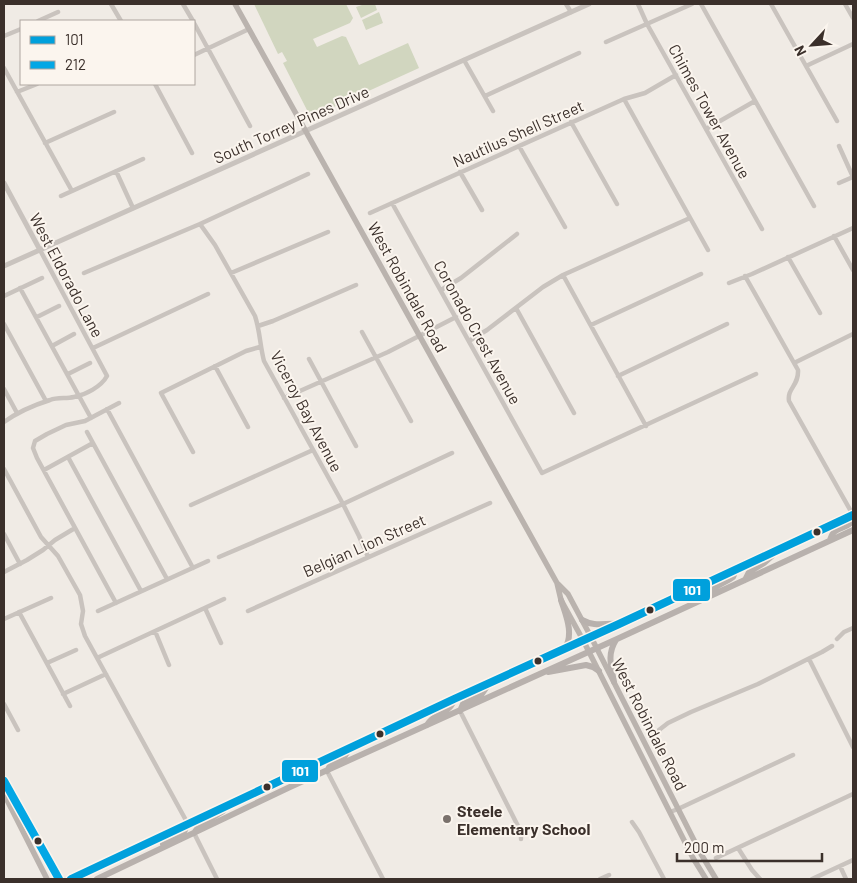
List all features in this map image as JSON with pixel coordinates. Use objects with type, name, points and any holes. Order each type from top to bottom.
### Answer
[{"type":"main road","name":"West Robindale Road","points":[[235,4],[557,584],[561,600],[706,879]]},
{"type":"main road","points":[[829,541],[835,531],[850,523],[853,515]]},
{"type":"main road","points":[[71,879],[454,699],[853,515]]},
{"type":"main road","points":[[96,879],[290,787],[853,530]]},
{"type":"main road","points":[[745,580],[748,572],[764,563],[777,551]]},
{"type":"main road","points":[[694,604],[706,592],[730,580],[736,570]]},
{"type":"main road","name":"West Robindale Road","points":[[557,584],[568,594],[678,810],[716,879]]},
{"type":"main road","points":[[561,600],[570,631],[569,641],[565,649]]},
{"type":"main road","points":[[582,620],[594,625],[619,624]]},
{"type":"main road","points":[[614,682],[610,653],[617,639]]},
{"type":"main road","points":[[537,674],[583,665],[593,667],[599,671]]},
{"type":"main road","points":[[460,711],[463,704],[481,694],[491,682]]},
{"type":"main road","points":[[426,726],[429,720],[450,708],[454,699]]},
{"type":"main road","points":[[624,720],[627,719],[637,735],[644,741]]},
{"type":"main road","points":[[327,771],[331,764],[344,757],[351,747]]},
{"type":"main road","points":[[290,787],[300,778],[313,771],[313,765]]},
{"type":"main road","points":[[4,781],[59,879]]},
{"type":"main road","points":[[4,792],[18,815],[21,818],[26,818]]},
{"type":"main road","points":[[4,792],[47,879]]},
{"type":"main road","points":[[194,833],[200,825],[214,818],[232,804]]},
{"type":"main road","points":[[152,853],[186,830],[188,824]]},
{"type":"street","points":[[111,4],[120,20]]},
{"type":"street","points":[[183,4],[192,20]]},
{"type":"street","points":[[566,4],[571,12]]},
{"type":"street","name":"South Torrey Pines Drive","points":[[4,266],[589,4]]},
{"type":"street","name":"Chimes Tower Avenue","points":[[638,4],[647,24],[762,229]]},
{"type":"street","points":[[606,42],[692,4]]},
{"type":"street","points":[[701,4],[814,206]]},
{"type":"street","points":[[771,4],[837,121]]},
{"type":"street","points":[[845,4],[853,18]]},
{"type":"street","points":[[40,20],[58,12]]},
{"type":"street","points":[[195,26],[250,126]]},
{"type":"street","points":[[4,36],[20,28]]},
{"type":"street","points":[[195,55],[249,29]]},
{"type":"street","points":[[806,66],[853,44]]},
{"type":"street","points":[[485,96],[579,53]]},
{"type":"street","points":[[464,60],[493,111]]},
{"type":"street","points":[[4,68],[72,191]]},
{"type":"street","name":"Nautilus Shell Street","points":[[370,213],[571,122],[645,92],[676,75]]},
{"type":"street","points":[[17,92],[34,85]]},
{"type":"street","points":[[156,85],[192,153]]},
{"type":"street","points":[[624,99],[708,250]]},
{"type":"street","points":[[706,129],[756,101]]},
{"type":"street","points":[[45,142],[114,112]]},
{"type":"street","points":[[571,122],[617,204]]},
{"type":"street","points":[[519,146],[564,227]]},
{"type":"street","points":[[839,146],[853,177],[839,183]]},
{"type":"street","points":[[61,196],[143,159]]},
{"type":"street","points":[[116,171],[133,208]]},
{"type":"street","points":[[460,172],[482,210]]},
{"type":"street","points":[[84,273],[200,224],[308,174]]},
{"type":"street","name":"West Eldorado Lane","points":[[4,183],[106,374],[106,378],[100,384],[79,395]]},
{"type":"street","name":"Coronado Crest Avenue","points":[[392,203],[542,473],[646,426]]},
{"type":"street","points":[[469,341],[487,330],[543,287],[563,275],[690,218]]},
{"type":"street","name":"Viceroy Bay Avenue","points":[[200,224],[215,244],[255,316],[264,361],[360,536],[368,557]]},
{"type":"street","points":[[729,283],[853,228]]},
{"type":"street","points":[[231,273],[328,232]]},
{"type":"street","points":[[441,290],[461,278],[517,234]]},
{"type":"street","points":[[834,236],[853,270]]},
{"type":"street","points":[[788,257],[820,313]]},
{"type":"street","points":[[591,325],[701,274]]},
{"type":"street","points":[[563,275],[646,426],[756,374]]},
{"type":"street","points":[[745,276],[798,370],[797,380],[789,393],[789,401],[853,515]]},
{"type":"street","points":[[4,296],[42,278]]},
{"type":"street","points":[[258,326],[356,285]]},
{"type":"street","points":[[20,288],[91,418]]},
{"type":"street","points":[[93,348],[208,294]]},
{"type":"street","points":[[37,317],[58,306]]},
{"type":"street","points":[[516,308],[574,412]]},
{"type":"street","points":[[284,398],[376,357],[456,317]]},
{"type":"street","points":[[4,324],[46,401]]},
{"type":"street","points":[[618,376],[727,324]]},
{"type":"street","points":[[362,332],[411,421]]},
{"type":"street","points":[[52,346],[74,334]]},
{"type":"street","points":[[794,363],[853,334]]},
{"type":"street","points":[[193,452],[161,393],[246,351],[260,347]]},
{"type":"street","points":[[309,359],[356,446]]},
{"type":"street","points":[[68,374],[90,363]]},
{"type":"street","points":[[216,366],[248,427]]},
{"type":"street","points":[[4,389],[17,413]]},
{"type":"street","points":[[4,422],[17,413],[46,401],[79,395]]},
{"type":"street","points":[[116,603],[33,446],[39,438],[58,428],[86,421],[119,403]]},
{"type":"street","points":[[107,409],[193,568]]},
{"type":"street","points":[[87,432],[167,579]]},
{"type":"street","points":[[44,470],[93,443]]},
{"type":"street","points":[[191,505],[313,450]]},
{"type":"street","points":[[219,558],[452,454]]},
{"type":"street","points":[[68,457],[141,591]]},
{"type":"street","points":[[4,469],[41,537],[58,556],[80,595],[83,611],[83,630],[188,824]]},
{"type":"street","name":"Belgian Lion Street","points":[[248,611],[490,503]]},
{"type":"street","points":[[4,572],[37,554],[75,528]]},
{"type":"street","points":[[4,534],[20,564]]},
{"type":"street","points":[[98,611],[208,561]]},
{"type":"street","points":[[4,619],[51,598]]},
{"type":"street","points":[[97,658],[224,599]]},
{"type":"street","points":[[205,608],[221,643]]},
{"type":"street","points":[[19,612],[70,706]]},
{"type":"street","points":[[837,639],[844,632],[853,628]]},
{"type":"street","points":[[155,631],[169,664]]},
{"type":"street","points":[[659,732],[668,723],[758,684],[832,646]]},
{"type":"street","points":[[47,663],[76,650]]},
{"type":"street","points":[[809,659],[853,747]]},
{"type":"street","points":[[63,694],[106,674]]},
{"type":"street","points":[[4,704],[18,730]]},
{"type":"street","points":[[460,711],[521,832],[521,839]]},
{"type":"street","points":[[846,732],[853,729]]},
{"type":"street","points":[[670,812],[678,810],[793,755]]},
{"type":"street","points":[[327,771],[384,879]]},
{"type":"street","points":[[716,858],[853,794]]},
{"type":"street","points":[[632,822],[664,879]]},
{"type":"street","points":[[194,833],[217,879]]},
{"type":"street","points":[[738,848],[760,879]]},
{"type":"street","points":[[812,879],[853,860]]},
{"type":"street","points":[[840,866],[846,879]]},
{"type":"street","points":[[600,879],[609,875]]},
{"type":"green space","points":[[254,4],[346,4],[353,18],[350,23],[313,39],[317,47],[342,36],[346,37],[359,65],[408,43],[419,68],[316,115],[309,114],[283,63],[287,61],[282,52],[278,54]]},
{"type":"green space","points":[[365,4],[375,4],[377,10],[361,18],[356,7]]},
{"type":"green space","points":[[379,12],[383,23],[366,30],[362,20]]},
{"type":"transit line","name":"101","points":[[71,879],[454,699],[853,515]]},
{"type":"transit line","name":"212","points":[[4,781],[59,879]]},
{"type":"place","name":"Steele Elementary School","points":[[447,819]]}]
